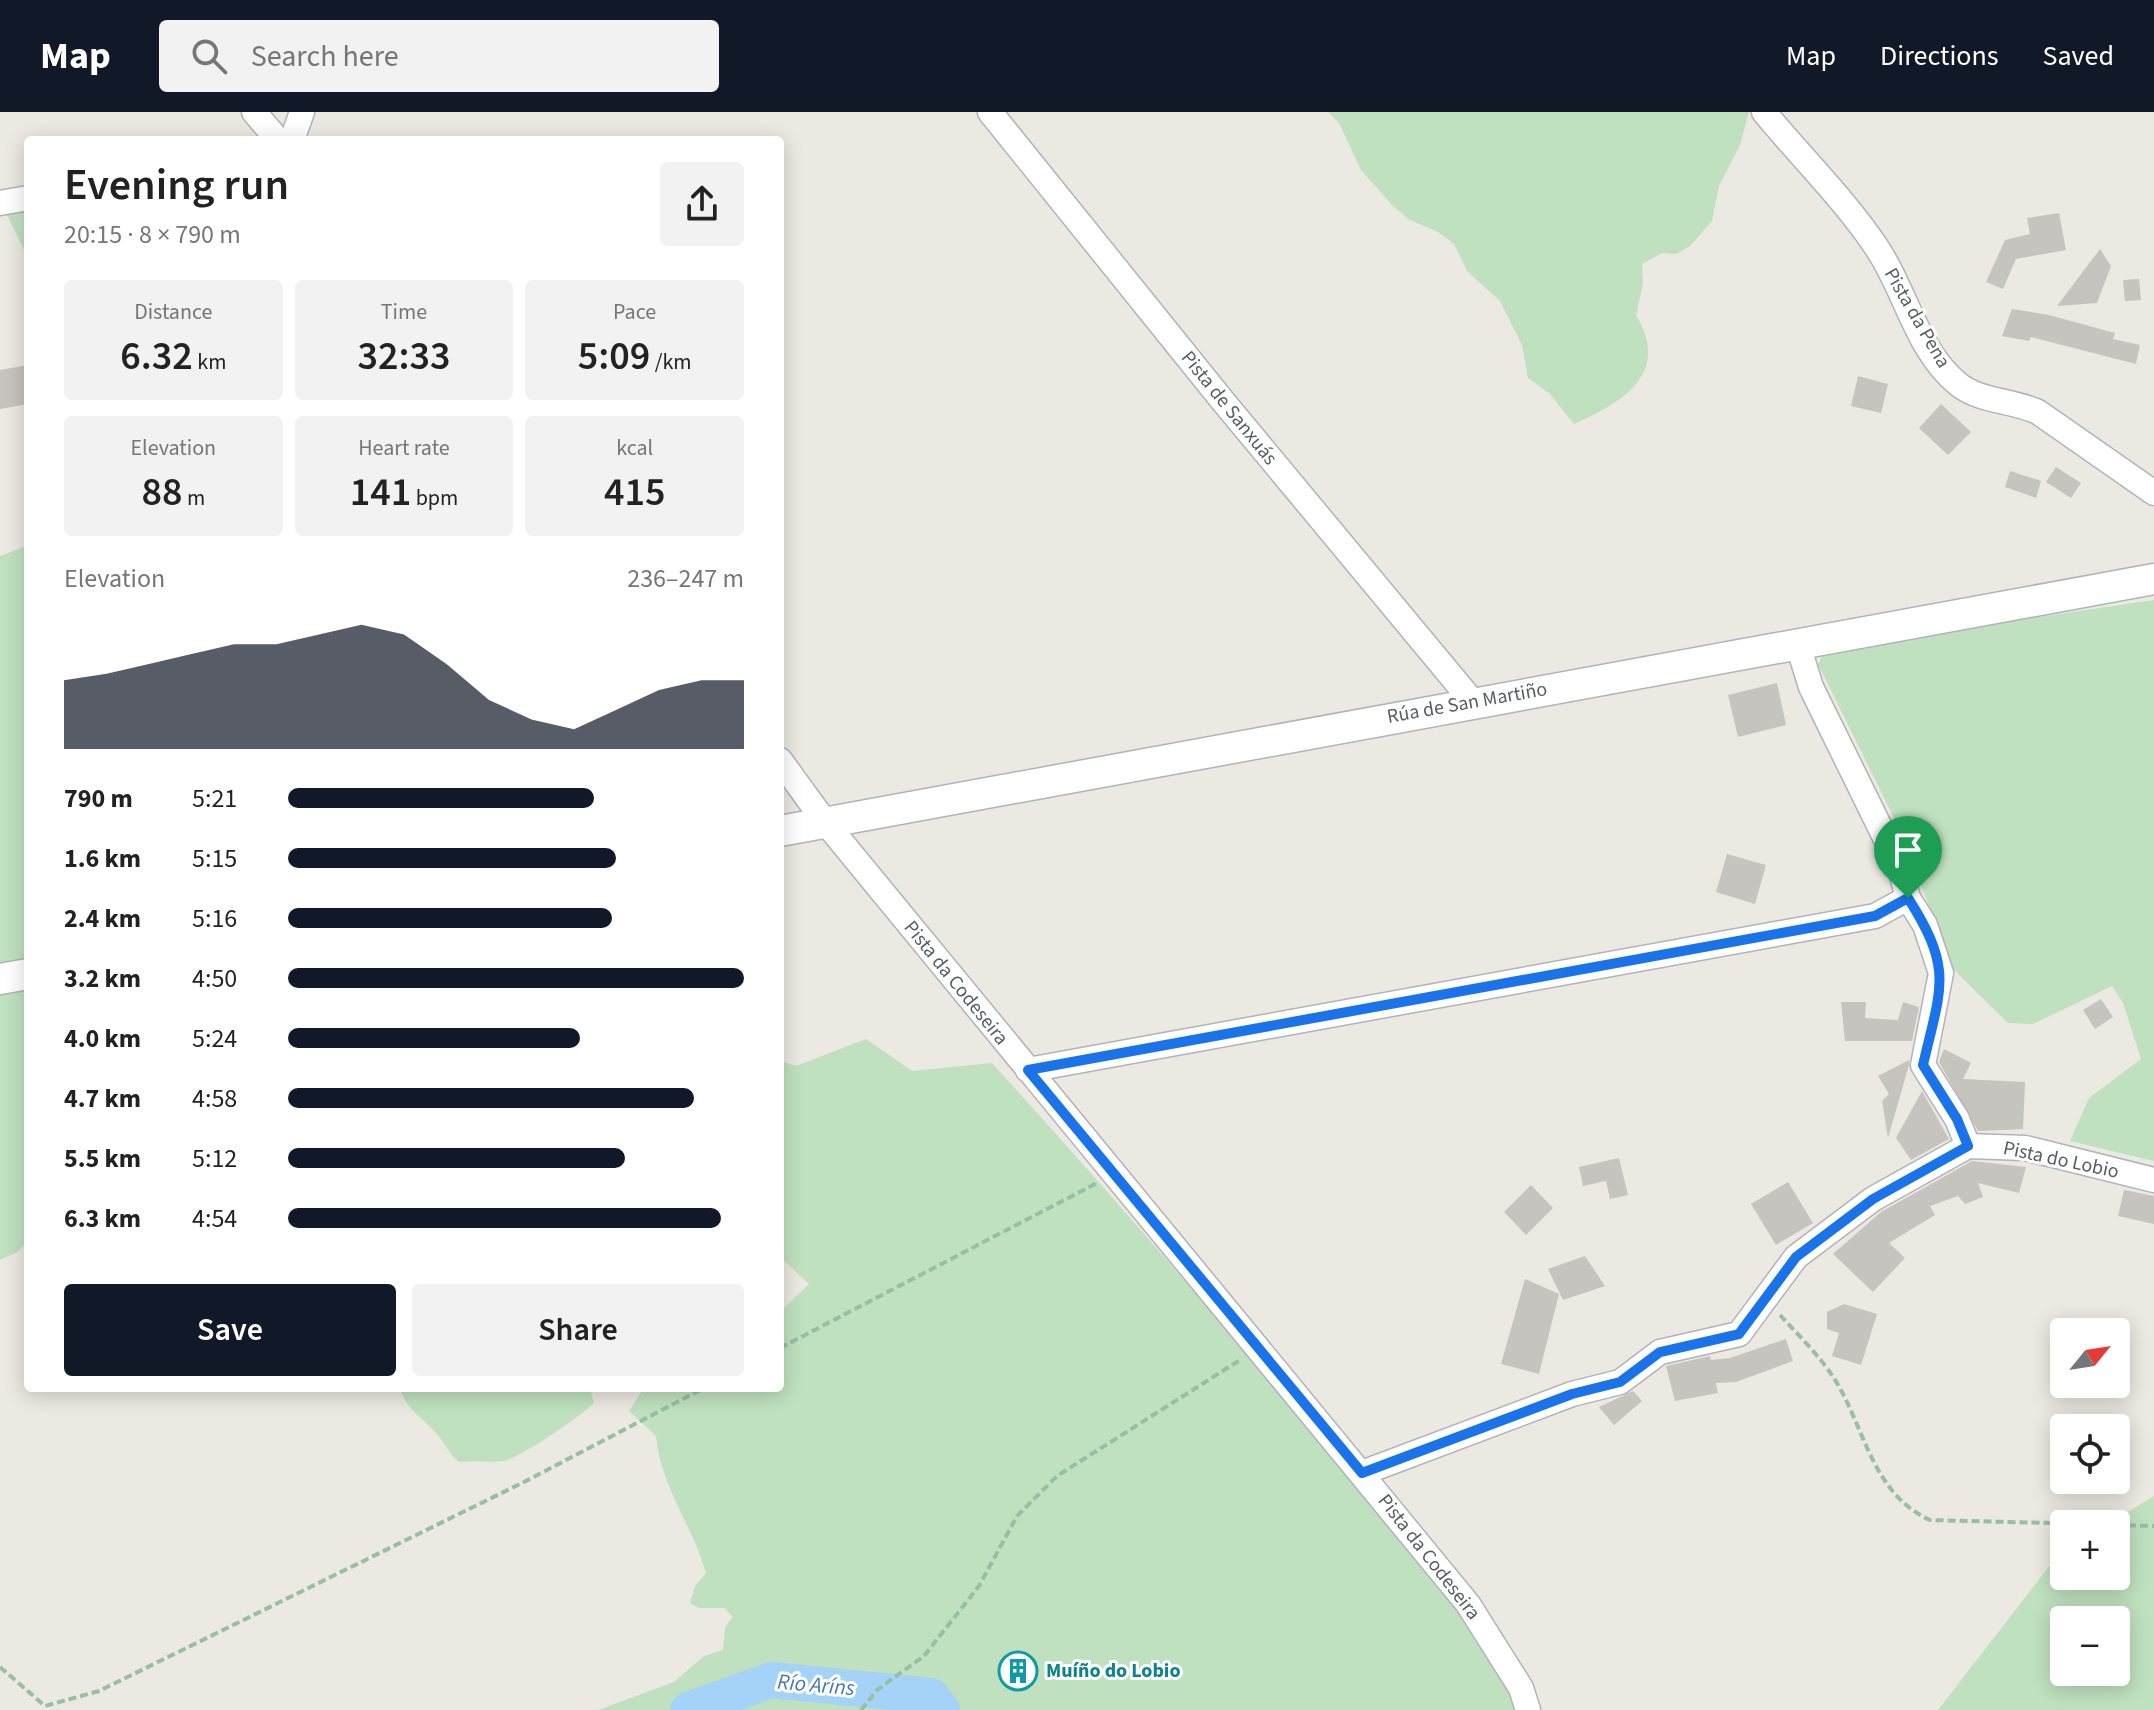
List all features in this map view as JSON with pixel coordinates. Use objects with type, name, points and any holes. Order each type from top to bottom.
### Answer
[{"type":"street","points":[[254,112],[275,136]]},
{"type":"street","points":[[293,136],[302,112]]},
{"type":"street","name":"Pista de Sanxuás","points":[[990,112],[1222,400],[1472,701]]},
{"type":"street","name":"Pista da Pena","points":[[1764,112],[1878,249],[1925,342],[1959,385],[1980,396],[2021,404],[2038,412],[2154,493]]},
{"type":"street","points":[[0,203],[24,199]]},
{"type":"street","name":"Rúa de San Martiño","points":[[784,830],[1472,701],[2154,579]]},
{"type":"street","points":[[1362,1473],[1572,1394],[1620,1382],[1660,1352],[1729,1338],[1747,1327],[1787,1265],[1818,1240],[1873,1199],[1968,1146],[1957,1119],[1923,1065],[1941,973],[1925,925],[1908,898],[1900,868],[1811,687],[1797,642]]},
{"type":"street","name":"Pista da Codeseira","points":[[784,766],[825,822],[1468,1604],[1521,1688],[1528,1710]]},
{"type":"street","points":[[1028,1070],[1875,916],[1908,898]]},
{"type":"street","points":[[0,979],[24,975]]},
{"type":"street","name":"Pista do Lobio","points":[[1968,1146],[2025,1148],[2154,1180]]},
{"type":"path","points":[[784,1346],[1113,1175]]},
{"type":"path","points":[[1765,1298],[1820,1359],[1841,1390],[1875,1466],[1910,1511],[1930,1520],[2050,1523]]},
{"type":"path","points":[[861,1710],[877,1690],[924,1656],[979,1586],[1017,1516],[1057,1476],[1259,1347]]},
{"type":"path","points":[[0,1667],[45,1706],[99,1691],[524,1482],[696,1392]]},
{"type":"path","points":[[2130,1525],[2154,1526]]},
{"type":"green space","points":[[1328,112],[1749,112],[1740,145],[1719,186],[1712,221],[1690,246],[1676,254],[1662,253],[1642,264],[1643,284],[1636,315],[1645,335],[1648,353],[1645,369],[1625,395],[1574,424],[1550,394],[1528,378],[1522,345],[1500,301],[1467,271],[1454,244],[1438,232],[1408,219],[1392,205],[1361,170],[1339,123]]},
{"type":"green space","points":[[24,211],[24,250],[6,213]]},
{"type":"green space","points":[[24,547],[24,1245],[18,1252],[0,1260],[0,556]]},
{"type":"green space","points":[[2154,600],[2154,1161],[2070,1141],[2089,1098],[2141,1059],[2123,1003],[2112,986],[2033,1024],[2008,1023],[1954,970],[1898,826],[1818,664],[1827,648]]},
{"type":"green space","points":[[866,1039],[912,1071],[992,1063],[1217,1318],[1418,1559],[1482,1647],[1518,1710],[598,1710],[674,1682],[704,1656],[723,1650],[725,1627],[733,1617],[724,1608],[699,1608],[690,1603],[695,1586],[706,1573],[670,1489],[656,1436],[629,1411],[641,1392],[784,1392],[784,1308],[809,1284],[784,1261],[784,1062],[796,1066]]},
{"type":"green space","points":[[402,1392],[591,1392],[594,1403],[550,1436],[511,1458],[498,1462],[459,1462],[410,1408]]},
{"type":"green space","points":[[2154,1496],[2154,1710],[1938,1710],[2050,1565],[2050,1590],[2130,1590],[2130,1511]]},
{"type":"building","points":[[2059,213],[2066,250],[2016,259],[2003,289],[1986,282],[2005,240],[2030,234],[2027,218]]},
{"type":"building","points":[[2100,249],[2111,266],[2097,303],[2057,306]]},
{"type":"building","points":[[2139,279],[2141,300],[2125,301],[2123,280]]},
{"type":"building","points":[[2012,309],[2049,315],[2115,333],[2113,339],[2140,345],[2136,364],[2031,337],[2029,341],[2002,336]]},
{"type":"building","points":[[24,366],[24,405],[0,409],[0,370]]},
{"type":"building","points":[[1858,376],[1888,384],[1881,413],[1851,406]]},
{"type":"building","points":[[1941,404],[1971,432],[1948,455],[1919,428]]},
{"type":"building","points":[[2056,467],[2081,483],[2071,498],[2046,482]]},
{"type":"building","points":[[2010,471],[2041,481],[2036,498],[2005,487]]},
{"type":"building","points":[[1777,683],[1786,725],[1738,737],[1728,695]]},
{"type":"building","points":[[1727,854],[1766,865],[1755,904],[1716,892]]},
{"type":"building","points":[[2101,999],[2113,1017],[2095,1029],[2083,1010]]},
{"type":"building","points":[[1841,1002],[1866,1002],[1865,1018],[1898,1020],[1903,1002],[1919,1007],[1912,1041],[1845,1041]]},
{"type":"building","points":[[1944,1049],[1971,1063],[1963,1079],[2025,1082],[2023,1129],[1978,1131],[1939,1062]]},
{"type":"building","points":[[1909,1060],[1888,1138],[1882,1101],[1889,1094],[1878,1076]]},
{"type":"building","points":[[1922,1091],[1949,1139],[1911,1160],[1896,1138]]},
{"type":"building","points":[[1619,1158],[1628,1195],[1610,1199],[1606,1181],[1583,1186],[1579,1167]]},
{"type":"building","points":[[1972,1161],[2026,1167],[2019,1193],[1978,1183],[1983,1197],[1965,1204],[1958,1196],[1930,1206],[1935,1215],[1889,1243],[1905,1258],[1873,1292],[1833,1254],[1881,1212]]},
{"type":"building","points":[[1788,1182],[1813,1223],[1776,1245],[1751,1204]]},
{"type":"building","points":[[1531,1185],[1553,1208],[1526,1235],[1504,1212]]},
{"type":"building","points":[[2124,1190],[2154,1196],[2154,1224],[2118,1216]]},
{"type":"building","points":[[1585,1256],[1605,1286],[1563,1300],[1548,1269]]},
{"type":"building","points":[[1525,1279],[1559,1294],[1539,1374],[1501,1364]]},
{"type":"building","points":[[1844,1304],[1877,1314],[1861,1365],[1832,1356],[1839,1333],[1827,1329],[1827,1312]]},
{"type":"building","points":[[1786,1339],[1793,1361],[1736,1382],[1716,1383],[1718,1393],[1675,1401],[1666,1366],[1710,1356],[1711,1360],[1730,1358]]},
{"type":"building","points":[[1633,1391],[1642,1401],[1614,1425],[1599,1407]]},
{"type":"waterway","name":"Río Aríns","points":[[688,1710],[771,1680],[931,1696],[942,1710]]},
{"type":"place","name":"Muíño do Lobio","points":[[1018,1671]]},
{"type":"route","points":[[1908,898],[1925,925],[1938,955],[1941,973],[1939,996],[1923,1065],[1957,1119],[1968,1146],[1873,1199],[1796,1257],[1787,1265],[1747,1327],[1739,1334],[1660,1352],[1620,1382],[1572,1394],[1362,1473],[1028,1070],[1875,916],[1908,898]]}]
